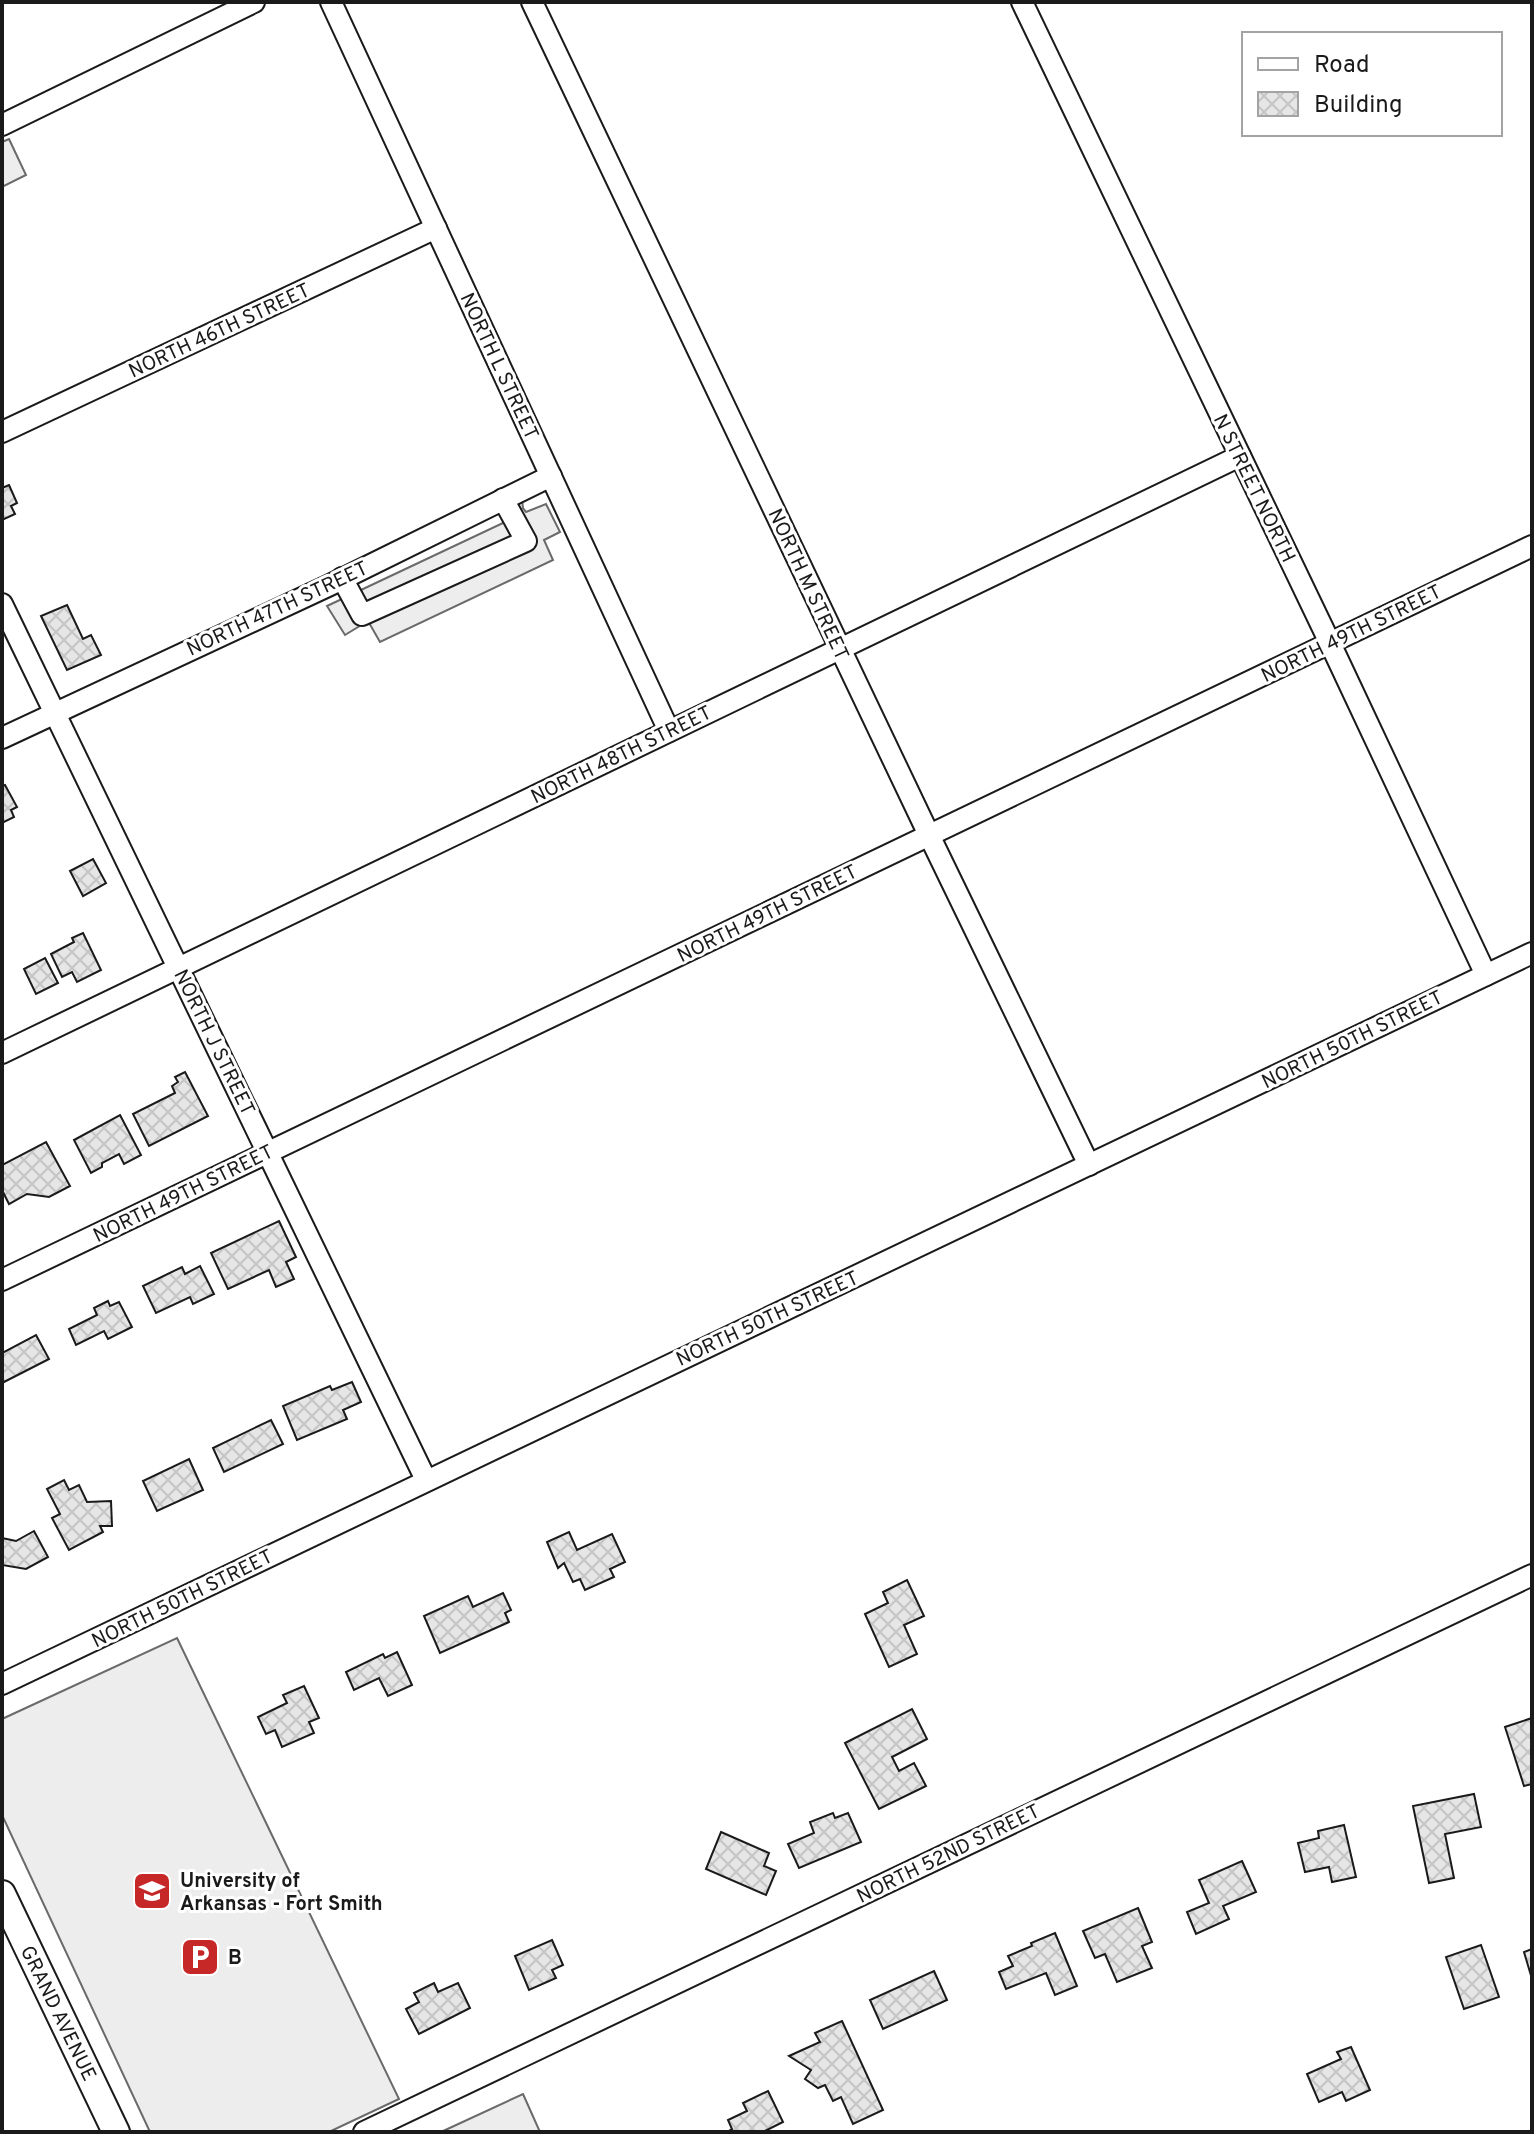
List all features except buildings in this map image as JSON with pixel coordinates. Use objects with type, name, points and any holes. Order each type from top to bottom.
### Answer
[{"type":"main road","name":"GRAND AVENUE","points":[[2,1894],[116,2132]]},
{"type":"street","points":[[2,125],[254,2]]},
{"type":"street","name":"NORTH L STREET","points":[[331,2],[669,731]]},
{"type":"street","name":"NORTH M STREET","points":[[532,2],[1089,1165]]},
{"type":"street","name":"N STREET NORTH","points":[[1022,2],[1486,975]]},
{"type":"street","name":"NORTH 46TH STREET","points":[[2,432],[436,228]]},
{"type":"street","name":"NORTH 48TH STREET","points":[[2,1053],[1240,456]]},
{"type":"street","name":"NORTH 47TH STREET","points":[[2,738],[551,476]]},
{"type":"street","points":[[342,578],[362,615],[526,541],[503,499]]},
{"type":"street","name":"NORTH 49TH STREET","points":[[2,1280],[1532,546]]},
{"type":"street","name":"NORTH J STREET","points":[[2,604],[426,1480]]},
{"type":"street","name":"NORTH 50TH STREET","points":[[2,1684],[1532,953]]},
{"type":"street","name":"NORTH 52ND STREET","points":[[364,2132],[1532,1575]]},
{"type":"shaded area","points":[[9,139],[26,175],[2,187],[2,142]]},
{"type":"shaded area","points":[[522,500],[526,512],[546,504],[560,532],[544,540],[553,560],[380,642],[368,621],[345,635],[327,606],[503,523],[499,513],[488,513]]},
{"type":"shaded area","name":"B","points":[[177,1638],[399,2099],[329,2132],[150,2132],[2,1815],[2,1719]]},
{"type":"shaded area","points":[[523,2094],[540,2132],[441,2132]]},
{"type":"place","name":"University of Arkansas - Fort Smith","points":[[152,1891]]},
{"type":"place","name":"B","points":[[200,1957]]}]
